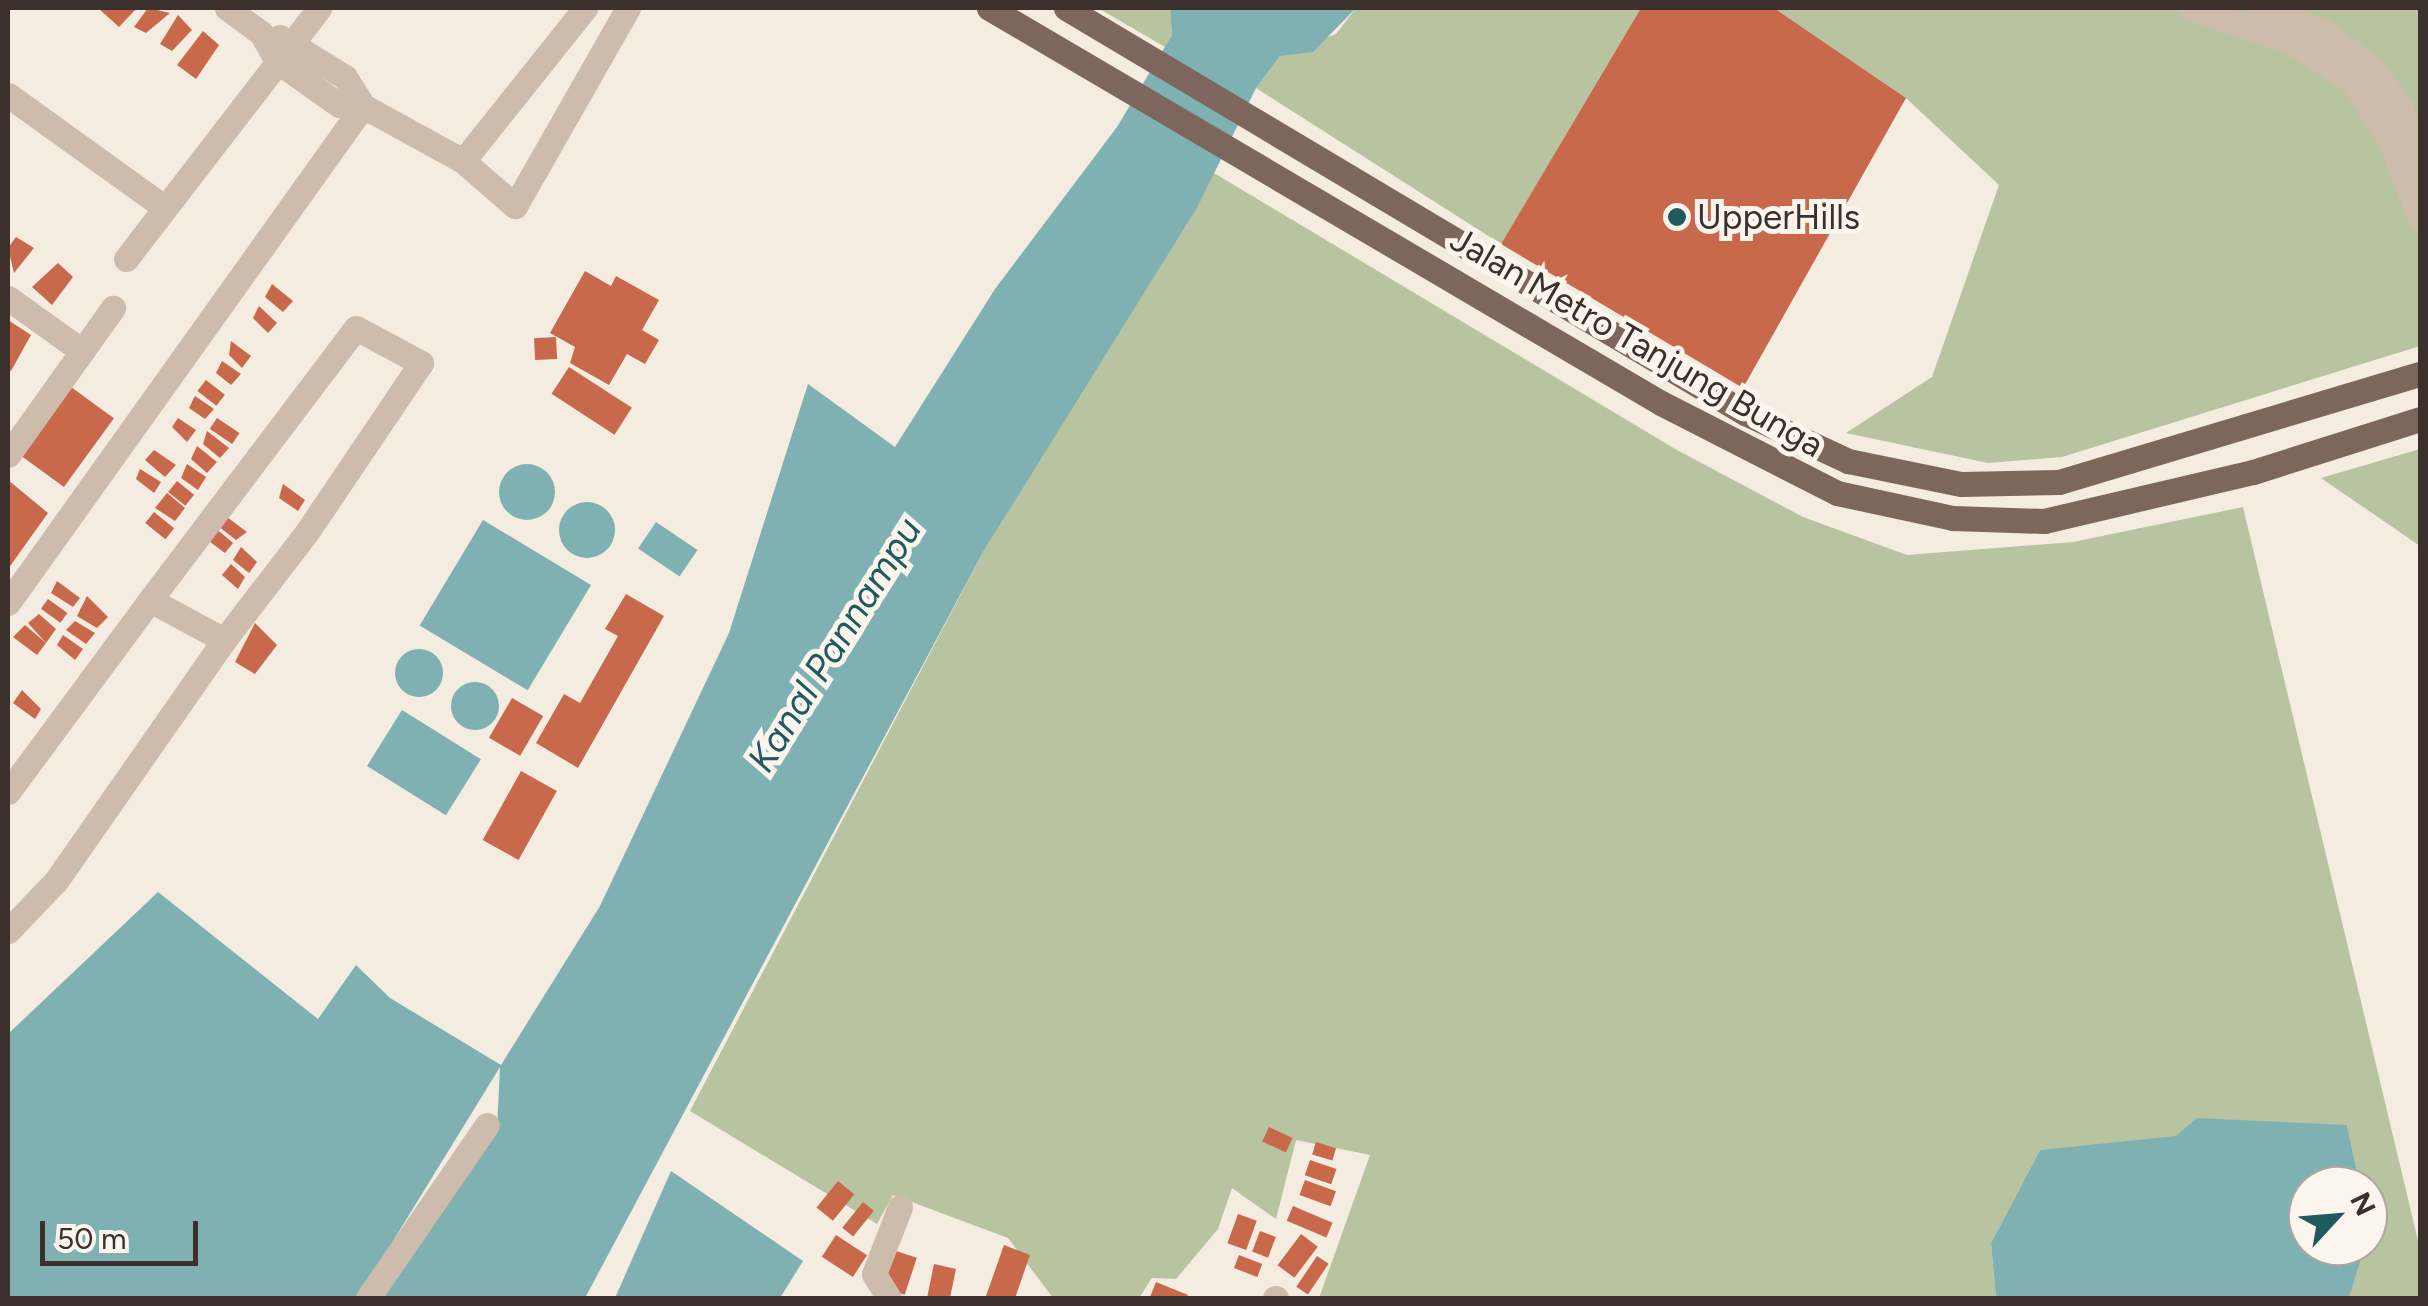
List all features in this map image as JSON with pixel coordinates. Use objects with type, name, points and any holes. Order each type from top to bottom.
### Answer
[{"type":"main road","name":"Jalan Metro Tanjung Bunga","points":[[988,8],[1118,79],[1661,403],[1837,493],[1953,518],[2044,521],[2252,472],[2420,418]]},
{"type":"main road","name":"Jalan Metro Tanjung Bunga","points":[[1066,8],[1136,45],[1745,413],[1907,477],[2059,482],[2420,374]]},
{"type":"street","points":[[227,8],[260,33],[277,61],[338,105],[363,106],[462,161],[514,206],[628,8]]},
{"type":"street","points":[[126,258],[319,8]]},
{"type":"street","points":[[462,161],[584,8]]},
{"type":"street","points":[[2195,8],[2288,40],[2353,82],[2390,140],[2420,218]]},
{"type":"street","points":[[2259,8],[2321,30],[2372,68],[2400,108],[2420,164]]},
{"type":"street","points":[[260,33],[295,40],[354,86],[363,106]]},
{"type":"street","points":[[8,95],[166,208]]},
{"type":"street","points":[[8,603],[363,106]]},
{"type":"street","points":[[8,298],[82,352]]},
{"type":"street","points":[[8,455],[113,308]]},
{"type":"street","points":[[8,792],[348,329],[421,363],[78,851],[8,930]]},
{"type":"street","points":[[150,600],[224,640]]},
{"type":"street","points":[[368,1298],[487,1125]]},
{"type":"street","points":[[889,1298],[874,1274],[900,1207]]},
{"type":"green space","points":[[1098,8],[1170,8],[1172,35],[1165,47]]},
{"type":"green space","points":[[1356,8],[1641,8],[1501,244],[1256,88],[1280,56],[1336,34]]},
{"type":"green space","points":[[1774,8],[2420,8],[2420,346],[2062,457],[1988,463],[1846,433],[1932,377],[1999,185],[1906,98]]},
{"type":"green space","points":[[1214,173],[1677,450],[1803,517],[1907,555],[2073,542],[2243,507],[2420,1249],[2420,1298],[2349,1298],[2359,1266],[2388,1266],[2388,1166],[2356,1166],[2347,1125],[2040,1150],[1991,1243],[1996,1298],[1319,1298],[1370,1155],[1296,1140],[1276,1219],[1232,1188],[1218,1229],[1176,1279],[1152,1278],[1139,1298],[1053,1298],[1008,1238],[893,1195],[877,1224],[690,1111],[983,552]]},
{"type":"green space","points":[[2420,449],[2420,546],[2321,478]]},
{"type":"water","name":"Kanal Pannampu","points":[[1170,8],[1356,8],[1313,52],[1280,56],[1256,88],[1198,206],[983,552],[585,1298],[381,1298],[497,1129],[500,1067],[358,1298],[8,1298],[8,1034],[158,892],[318,1019],[356,965],[390,998],[501,1065],[600,906],[729,633],[808,384],[895,447],[995,289],[1117,127],[1172,35]]},
{"type":"water","points":[[527,464],[547,472],[555,492],[547,512],[527,520],[507,512],[499,492],[507,472]]},
{"type":"water","points":[[587,502],[607,510],[615,530],[607,550],[587,558],[567,550],[559,530],[567,510]]},
{"type":"water","points":[[483,520],[591,585],[528,690],[420,625]]},
{"type":"water","points":[[656,522],[697,550],[680,576],[638,549]]},
{"type":"water","points":[[419,649],[436,656],[443,673],[436,690],[419,697],[402,690],[395,673],[402,656]]},
{"type":"water","points":[[475,682],[492,689],[499,706],[492,723],[475,730],[458,723],[451,706],[458,689]]},
{"type":"water","points":[[402,710],[481,759],[446,815],[367,766]]},
{"type":"water","points":[[2197,1118],[2347,1125],[2356,1166],[2288,1166],[2288,1266],[2359,1266],[2349,1298],[1996,1298],[1991,1243],[2040,1150],[2176,1136]]},
{"type":"water","points":[[671,1171],[803,1261],[780,1298],[615,1298]]},
{"type":"building","points":[[98,8],[137,8],[119,27]]},
{"type":"building","points":[[148,8],[170,13],[146,33],[134,27]]},
{"type":"building","name":"UpperHills","points":[[1641,8],[1774,8],[1906,98],[1743,388],[1501,244]]},
{"type":"building","points":[[178,15],[192,30],[172,51],[160,44]]},
{"type":"building","points":[[203,31],[219,45],[196,79],[177,65]]},
{"type":"building","points":[[16,237],[34,248],[14,273],[8,248]]},
{"type":"building","points":[[58,263],[73,277],[52,305],[32,287]]},
{"type":"building","points":[[585,271],[611,286],[616,276],[659,300],[642,330],[659,340],[645,364],[627,354],[609,385],[570,363],[575,347],[550,333]]},
{"type":"building","points":[[272,284],[293,301],[283,312],[265,297]]},
{"type":"building","points":[[259,306],[277,323],[268,333],[253,318]]},
{"type":"building","points":[[8,320],[31,335],[11,371],[8,369]]},
{"type":"building","points":[[556,337],[557,359],[535,360],[534,338]]},
{"type":"building","points":[[231,341],[251,356],[242,368],[229,355]]},
{"type":"building","points":[[222,361],[241,374],[231,385],[216,373]]},
{"type":"building","points":[[569,367],[632,408],[614,435],[552,394]]},
{"type":"building","points":[[206,380],[225,395],[216,406],[197,391]]},
{"type":"building","points":[[71,387],[114,418],[64,487],[21,456]]},
{"type":"building","points":[[195,396],[214,409],[205,419],[189,408]]},
{"type":"building","points":[[178,418],[196,430],[187,442],[172,427]]},
{"type":"building","points":[[217,418],[239,433],[232,444],[210,429]]},
{"type":"building","points":[[207,431],[229,448],[220,458],[203,444]]},
{"type":"building","points":[[197,446],[217,462],[207,473],[191,459]]},
{"type":"building","points":[[154,450],[176,465],[165,477],[145,460]]},
{"type":"building","points":[[187,464],[206,477],[198,490],[181,478]]},
{"type":"building","points":[[140,469],[161,482],[154,493],[136,479]]},
{"type":"building","points":[[8,480],[48,513],[8,569]]},
{"type":"building","points":[[177,481],[194,495],[185,506],[168,492]]},
{"type":"building","points":[[283,484],[305,500],[298,511],[279,498]]},
{"type":"building","points":[[167,493],[185,508],[175,521],[155,508]]},
{"type":"building","points":[[154,512],[174,528],[165,539],[145,523]]},
{"type":"building","points":[[223,514],[247,532],[236,540],[218,526]]},
{"type":"building","points":[[213,526],[233,543],[225,553],[206,539]]},
{"type":"building","points":[[241,547],[257,562],[249,573],[233,560]]},
{"type":"building","points":[[231,564],[245,577],[238,589],[222,575]]},
{"type":"building","points":[[57,581],[80,598],[73,607],[51,593]]},
{"type":"building","points":[[626,594],[664,616],[578,768],[536,743],[564,694],[580,703],[618,636],[605,629]]},
{"type":"building","points":[[87,596],[108,617],[97,628],[77,616]]},
{"type":"building","points":[[48,599],[67,613],[60,623],[41,609]]},
{"type":"building","points":[[39,614],[56,629],[46,643],[28,623]]},
{"type":"building","points":[[75,621],[95,633],[86,644],[66,630]]},
{"type":"building","points":[[255,623],[277,645],[255,674],[235,662]]},
{"type":"building","points":[[25,625],[46,643],[37,655],[13,637]]},
{"type":"building","points":[[63,635],[83,649],[75,660],[57,645]]},
{"type":"building","points":[[22,690],[41,709],[35,719],[13,703]]},
{"type":"building","points":[[512,698],[543,716],[520,756],[489,738]]},
{"type":"building","points":[[521,771],[557,791],[519,860],[483,840]]},
{"type":"building","points":[[1269,1127],[1293,1138],[1286,1152],[1262,1142]]},
{"type":"building","points":[[1316,1142],[1336,1148],[1332,1161],[1312,1154]]},
{"type":"building","points":[[1310,1160],[1336,1169],[1331,1184],[1305,1175]]},
{"type":"building","points":[[1305,1180],[1336,1191],[1331,1206],[1300,1195]]},
{"type":"building","points":[[838,1181],[854,1194],[833,1221],[817,1207]]},
{"type":"building","points":[[863,1202],[874,1211],[853,1236],[842,1228]]},
{"type":"building","points":[[1293,1206],[1333,1223],[1326,1238],[1287,1221]]},
{"type":"building","points":[[1238,1214],[1257,1221],[1246,1250],[1227,1243]]},
{"type":"building","points":[[1260,1231],[1276,1237],[1268,1258],[1252,1252]]},
{"type":"building","points":[[1301,1234],[1318,1247],[1294,1278],[1278,1265]]},
{"type":"building","points":[[836,1235],[867,1255],[853,1277],[822,1257]]},
{"type":"building","points":[[1004,1245],[1030,1255],[1015,1298],[986,1296]]},
{"type":"building","points":[[893,1250],[917,1258],[905,1295],[881,1287]]},
{"type":"building","points":[[1239,1255],[1262,1264],[1257,1277],[1234,1268]]},
{"type":"building","points":[[1317,1256],[1329,1264],[1308,1295],[1296,1287]]},
{"type":"building","points":[[934,1264],[956,1269],[950,1298],[927,1298]]},
{"type":"building","points":[[1156,1282],[1188,1295],[1150,1297]]},
{"type":"place","name":"UpperHills","points":[[1677,217]]}]
